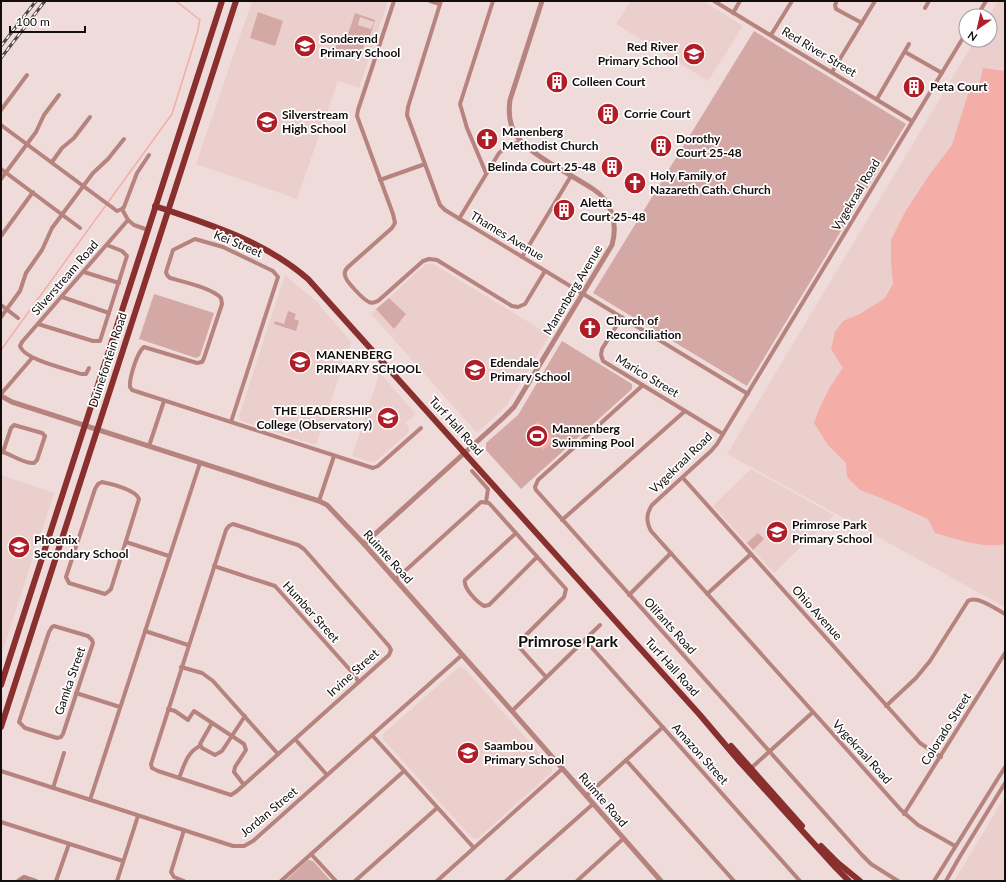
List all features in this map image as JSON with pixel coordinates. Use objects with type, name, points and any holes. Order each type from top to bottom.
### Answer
[{"type":"main road","name":"Duinefontein Road","points":[[1,685],[86,426],[155,206],[222,1]]},
{"type":"main road","name":"Duinefontein Road","points":[[1,727],[236,1]]},
{"type":"main road","name":"Turf Hall Road","points":[[155,206],[248,240],[276,255],[298,270],[317,288],[750,770],[815,840],[838,863],[860,881]]},
{"type":"main road","name":"Turf Hall Road","points":[[750,770],[849,881]]},
{"type":"street","points":[[394,1],[357,113],[358,120],[395,219],[394,226],[348,266],[345,273],[346,278],[368,302],[373,303],[378,301],[423,261],[429,259],[437,260],[512,306],[518,307],[525,304],[546,271]]},
{"type":"street","points":[[430,1],[441,3]]},
{"type":"street","points":[[486,173],[460,104],[493,1]]},
{"type":"street","name":"Manenberg Avenue","points":[[364,544],[503,418],[517,402],[610,249],[614,237],[611,211],[603,197],[593,189],[531,152],[520,141],[511,125],[509,107],[512,94],[542,1]]},
{"type":"street","name":"Red River Street","points":[[714,1],[912,121]]},
{"type":"street","points":[[734,13],[740,1]]},
{"type":"street","points":[[771,35],[792,1]]},
{"type":"street","points":[[832,72],[875,1]]},
{"type":"street","points":[[925,8],[929,1]]},
{"type":"street","name":"Thames Avenue","points":[[441,3],[407,112],[408,119],[440,205],[459,219],[748,394]]},
{"type":"street","points":[[836,3],[836,9],[862,23]]},
{"type":"street","points":[[877,99],[909,44]]},
{"type":"street","name":"Vygekraal Road","points":[[955,846],[918,825],[904,814],[651,531],[647,523],[647,517],[652,505],[714,448],[958,47]]},
{"type":"street","points":[[905,52],[942,73]]},
{"type":"street","points":[[1,110],[27,75]]},
{"type":"street","points":[[1,179],[36,132],[44,115],[59,95]]},
{"type":"street","points":[[52,162],[62,148],[74,138],[90,117]]},
{"type":"street","points":[[1,125],[111,207],[117,211],[122,209]]},
{"type":"street","points":[[1,317],[20,290],[26,273],[42,250],[50,231],[96,169],[108,159],[124,139]]},
{"type":"street","points":[[459,219],[499,153],[520,141]]},
{"type":"street","points":[[122,209],[137,172],[149,155]]},
{"type":"street","points":[[380,180],[425,164]]},
{"type":"street","points":[[1,169],[80,228]]},
{"type":"street","points":[[522,257],[571,176]]},
{"type":"street","points":[[1,236],[33,192]]},
{"type":"street","points":[[122,209],[128,220],[134,225],[148,230]]},
{"type":"street","name":"Silverstream Road","points":[[32,358],[24,353],[20,346],[22,342],[128,220]]},
{"type":"street","name":"Kei Street","points":[[164,401],[136,392],[130,387],[130,381],[139,353],[144,347],[195,363],[203,361],[222,304],[221,298],[217,294],[169,277],[166,274],[173,251],[188,241],[197,239],[217,245],[272,270],[278,277],[231,422]]},
{"type":"street","points":[[38,324],[98,342],[101,339],[127,256],[122,251],[107,244]]},
{"type":"street","points":[[84,272],[119,283]]},
{"type":"street","points":[[62,297],[109,312]]},
{"type":"street","points":[[1,305],[18,318]]},
{"type":"street","name":"Marico Street","points":[[622,317],[600,353],[601,357],[607,364],[723,434]]},
{"type":"street","points":[[1,395],[32,358],[84,374],[88,373],[90,368]]},
{"type":"street","name":"Olifants Road","points":[[643,385],[538,480],[535,487],[538,494],[866,859],[898,881]]},
{"type":"street","name":"Ruimte Road","points":[[1,395],[12,402],[319,501],[327,505],[364,544],[661,881]]},
{"type":"street","points":[[149,446],[164,401],[334,456],[376,468],[421,428]]},
{"type":"street","points":[[562,520],[685,411]]},
{"type":"street","points":[[14,425],[42,433],[44,435],[45,438],[37,460],[34,463],[30,463],[2,451],[11,428],[14,425]]},
{"type":"street","points":[[319,501],[334,456]]},
{"type":"street","points":[[90,800],[200,463]]},
{"type":"street","points":[[472,471],[488,489],[486,502]]},
{"type":"street","name":"Ohio Avenue","points":[[682,478],[920,743],[941,757]]},
{"type":"street","points":[[100,482],[105,482],[133,492],[138,496],[139,502],[126,542],[111,588],[107,593],[102,593],[72,584],[68,581],[67,574],[95,489],[100,482]]},
{"type":"street","points":[[395,580],[481,502],[486,502]]},
{"type":"street","points":[[486,502],[565,586],[566,590],[564,596],[519,642],[520,648],[546,677]]},
{"type":"street","name":"Irvine Street","points":[[233,524],[298,545],[304,549],[391,648],[389,655],[233,794],[154,770],[151,766],[214,566],[226,530],[233,524]]},
{"type":"street","points":[[516,533],[465,580],[464,585],[479,603],[484,606],[489,605],[537,557]]},
{"type":"street","points":[[126,542],[169,556]]},
{"type":"street","points":[[629,595],[671,554]]},
{"type":"street","points":[[707,594],[751,554]]},
{"type":"street","name":"Humber Street","points":[[214,566],[272,584],[359,682]]},
{"type":"street","points":[[886,706],[916,678],[930,661],[968,601],[973,598],[1005,614]]},
{"type":"street","points":[[512,711],[600,625]]},
{"type":"street","name":"Gamka Street","points":[[54,626],[88,636],[92,640],[92,646],[76,693],[63,734],[59,738],[54,738],[25,728],[21,725],[20,720],[49,632],[54,626]]},
{"type":"street","points":[[145,631],[188,645]]},
{"type":"street","name":"Amazon Street","points":[[585,640],[800,881]]},
{"type":"street","name":"Colorado Street","points":[[904,814],[1005,654]]},
{"type":"street","name":"Jordan Street","points":[[1,771],[235,846],[246,845],[253,841],[462,655]]},
{"type":"street","points":[[182,667],[209,677],[278,754]]},
{"type":"street","points":[[76,693],[120,707]]},
{"type":"street","points":[[168,709],[188,720],[194,711],[244,744],[246,748],[234,772],[244,785]]},
{"type":"street","points":[[750,770],[813,712]]},
{"type":"street","points":[[200,746],[212,754],[217,755],[222,751],[245,716]]},
{"type":"street","points":[[178,778],[190,753],[200,746],[202,739],[212,723]]},
{"type":"street","points":[[586,796],[662,727]]},
{"type":"street","points":[[372,735],[474,848]]},
{"type":"street","points":[[295,738],[327,775]]},
{"type":"street","points":[[53,788],[64,753]]},
{"type":"street","points":[[626,760],[734,881]]},
{"type":"street","points":[[934,881],[1005,767]]},
{"type":"street","points":[[437,881],[562,769]]},
{"type":"street","points":[[281,881],[404,770]]},
{"type":"street","points":[[946,881],[1005,783]]},
{"type":"street","points":[[506,881],[593,804]]},
{"type":"street","points":[[355,881],[437,808]]},
{"type":"street","points":[[117,881],[138,816]]},
{"type":"street","points":[[1,822],[123,861]]},
{"type":"street","points":[[184,830],[171,872],[174,877],[184,881]]},
{"type":"street","points":[[577,881],[624,838]]},
{"type":"street","points":[[56,881],[69,844]]},
{"type":"street","points":[[312,854],[336,881]]},
{"type":"street","points":[[942,881],[951,871]]},
{"type":"street","points":[[18,881],[24,877],[36,881]]},
{"type":"street","points":[[581,877],[585,881]]},
{"type":"shaded area","points":[[252,1],[388,1],[359,88],[338,81],[297,199],[196,164]]},
{"type":"shaded area","name":"Red River Primary School","points":[[631,1],[703,1],[743,26],[708,81],[616,24]]},
{"type":"shaded area","points":[[998,1],[1005,1],[1005,607],[727,454],[970,48],[998,48],[998,8],[994,8]]},
{"type":"shaded area","points":[[258,12],[283,21],[275,46],[250,38]]},
{"type":"shaded area","points":[[355,13],[375,20],[370,36],[367,36],[360,57],[335,49],[338,41],[345,43]],"holes":[[[360,17],[374,22],[371,29],[358,25]]]},
{"type":"shaded area","points":[[754,31],[906,124],[747,386],[593,293]]},
{"type":"shaded area","points":[[983,68],[1005,71],[1005,544],[996,545],[970,543],[935,533],[928,519],[860,490],[847,477],[846,463],[828,445],[814,423],[826,394],[843,368],[831,349],[835,332],[843,321],[860,314],[885,298],[893,284],[891,240],[905,212],[930,174],[952,145],[968,94],[979,86]]},
{"type":"shaded area","name":"Edendale Primary School","points":[[426,264],[433,264],[550,335],[507,405],[477,433],[371,314]]},
{"type":"shaded area","name":"MANENBERG PRIMARY SCHOOL","points":[[285,275],[317,302],[351,342],[316,445],[241,421],[239,416]]},
{"type":"shaded area","points":[[154,294],[214,313],[200,356],[196,358],[139,339]]},
{"type":"shaded area","points":[[389,298],[406,314],[394,329],[376,309]]},
{"type":"shaded area","points":[[288,311],[296,314],[294,319],[299,321],[296,331],[274,324],[275,321],[284,324]]},
{"type":"shaded area","points":[[562,341],[632,384],[632,389],[521,489],[486,450],[486,443],[518,415]]},
{"type":"shaded area","name":"THE LEADERSHIP College (Observatory)","points":[[378,371],[416,414],[405,423],[409,427],[408,433],[376,461],[370,462],[352,456],[378,378]]},
{"type":"shaded area","points":[[538,421],[555,440],[543,450],[527,431]]},
{"type":"shaded area","name":"Primrose Park Primary School","points":[[751,469],[834,515],[774,573],[713,506]]},
{"type":"shaded area","name":"Phoenix Secondary School","points":[[1,475],[54,493],[1,656]]},
{"type":"shaded area","points":[[758,533],[764,539],[753,550],[747,543]]},
{"type":"shaded area","name":"Saambou Primary School","points":[[459,667],[464,668],[552,767],[552,772],[477,839],[472,838],[383,739],[383,734]]},
{"type":"shaded area","points":[[1005,795],[1005,881],[954,881],[984,832]]},
{"type":"shaded area","points":[[308,860],[313,861],[331,881],[285,881]]},
{"type":"waterway","points":[[1,350],[172,114],[200,20],[176,1]]},
{"type":"railway","points":[[1,46],[36,1]]},
{"type":"railway","points":[[1,58],[45,1]]},
{"type":"place","name":"Sonderend Primary School","points":[[305,46]]},
{"type":"place","name":"Red River Primary School","points":[[694,54]]},
{"type":"place","name":"Colleen Court","points":[[557,82]]},
{"type":"place","name":"Peta Court","points":[[914,87]]},
{"type":"place","name":"Corrie Court","points":[[608,114]]},
{"type":"place","name":"Silverstream High School","points":[[267,122]]},
{"type":"place","name":"Manenberg Methodist Church","points":[[487,139]]},
{"type":"place","name":"Dorothy Court 25-48","points":[[661,146]]},
{"type":"place","name":"Belinda Court 25-48","points":[[612,167]]},
{"type":"place","name":"Holy Family of Nazareth Cath. Church","points":[[635,183]]},
{"type":"place","name":"Aletta Court 25-48","points":[[564,210]]},
{"type":"place","name":"Church of Reconciliation","points":[[590,328]]},
{"type":"place","name":"MANENBERG PRIMARY SCHOOL","points":[[300,362]]},
{"type":"place","name":"Edendale Primary School","points":[[475,370]]},
{"type":"place","name":"THE LEADERSHIP College (Observatory)","points":[[388,418]]},
{"type":"place","name":"Mannenberg Swimming Pool","points":[[537,436]]},
{"type":"place","name":"Primrose Park Primary School","points":[[777,532]]},
{"type":"place","name":"Phoenix Secondary School","points":[[19,547]]},
{"type":"place","name":"Saambou Primary School","points":[[468,753]]},
{"type":"district","name":"Primrose Park","points":[[568,641]]}]
